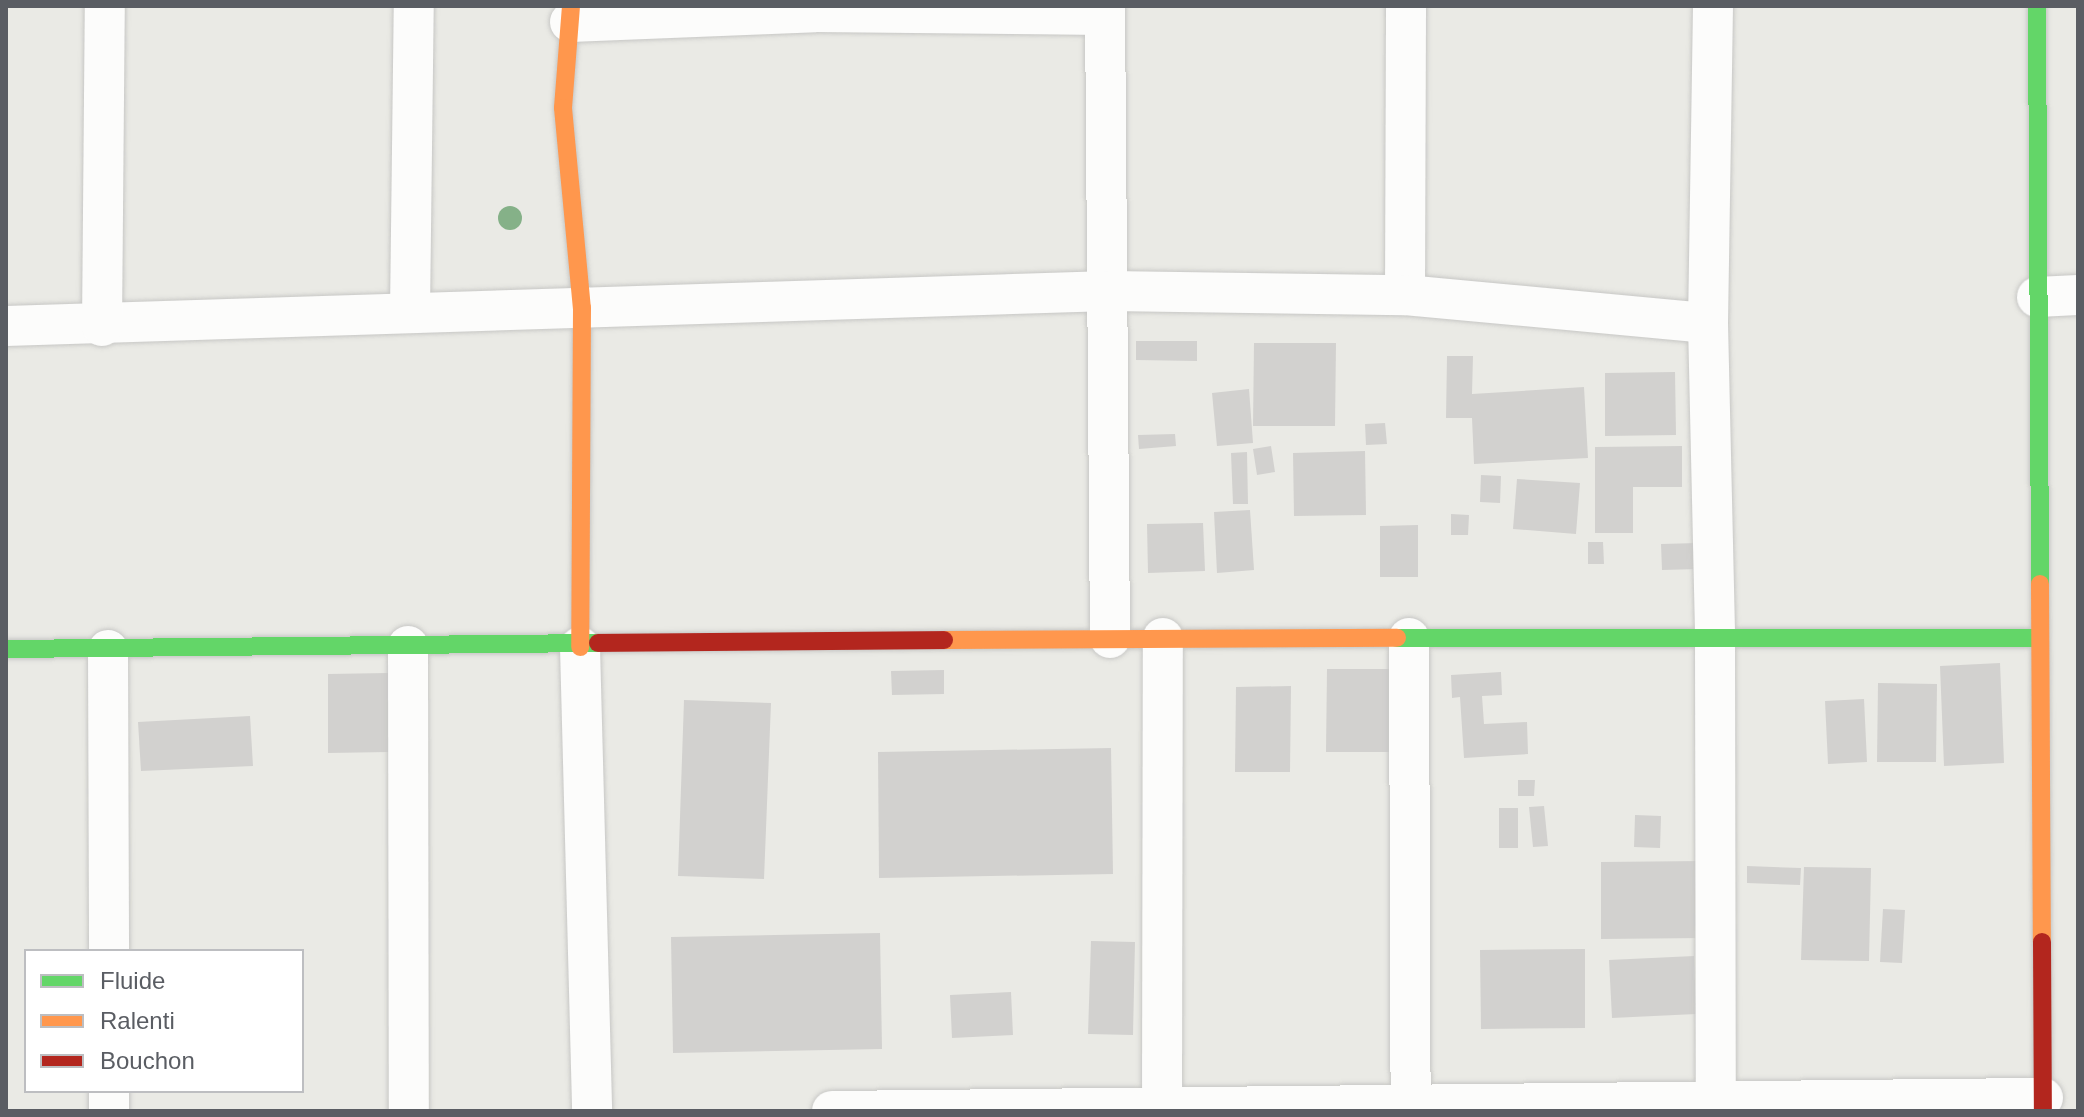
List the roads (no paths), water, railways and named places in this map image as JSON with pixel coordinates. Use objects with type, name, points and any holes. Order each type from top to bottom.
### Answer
[{"type":"street","points":[[102,326],[105,6]]},
{"type":"street","points":[[410,312],[414,6]]},
{"type":"street","points":[[1405,295],[1406,6]]},
{"type":"street","points":[[1713,6],[1708,323],[1715,639],[1716,1106]]},
{"type":"street","points":[[832,1111],[2043,1104],[2037,6]]},
{"type":"street","points":[[592,1111],[580,647],[582,308],[563,108],[571,14],[815,9],[1105,11],[1110,638]]},
{"type":"street","points":[[6,326],[102,326],[410,312],[1109,291],[1405,295],[1708,323]]},
{"type":"street","points":[[2037,297],[2078,295]]},
{"type":"street","points":[[6,649],[580,647],[1110,638],[2040,638]]},
{"type":"street","points":[[1162,1107],[1163,638]]},
{"type":"street","points":[[1409,638],[1410,1108]]},
{"type":"street","points":[[408,646],[409,1111]]},
{"type":"street","points":[[108,650],[109,949]]}]
